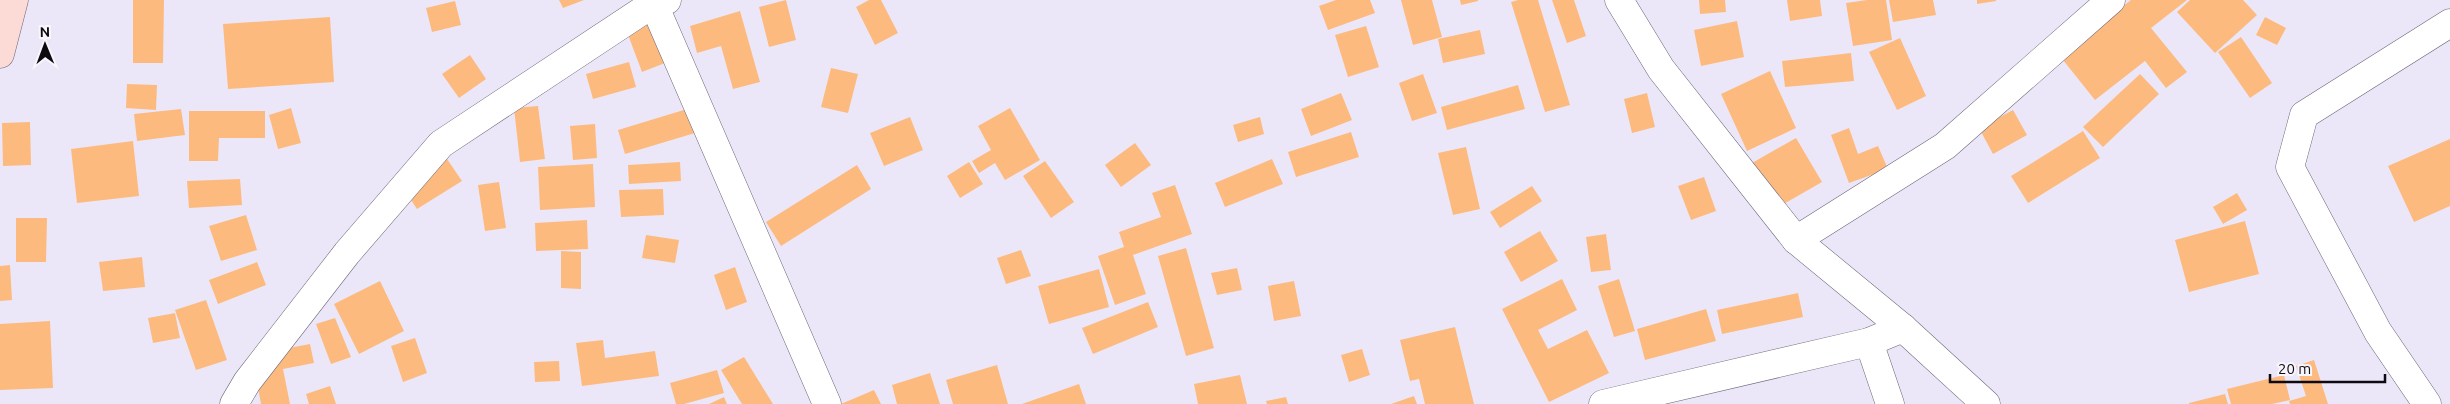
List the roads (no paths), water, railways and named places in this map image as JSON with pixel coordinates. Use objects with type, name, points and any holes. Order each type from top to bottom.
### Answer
[{"type":"main road","points":[[0,54],[14,0]]},
{"type":"street","points":[[1619,0],[1661,69],[1796,240],[1903,328],[1986,404]]},
{"type":"street","points":[[1796,240],[1945,146],[2111,0]]},
{"type":"street","points":[[234,404],[247,382],[347,253],[441,144],[658,1],[826,404]]},
{"type":"street","points":[[2427,404],[2378,332],[2290,167],[2304,115],[2450,22]]},
{"type":"street","points":[[1603,404],[1650,399],[1869,342],[1903,328]]},
{"type":"street","points":[[1869,342],[1890,404]]}]
